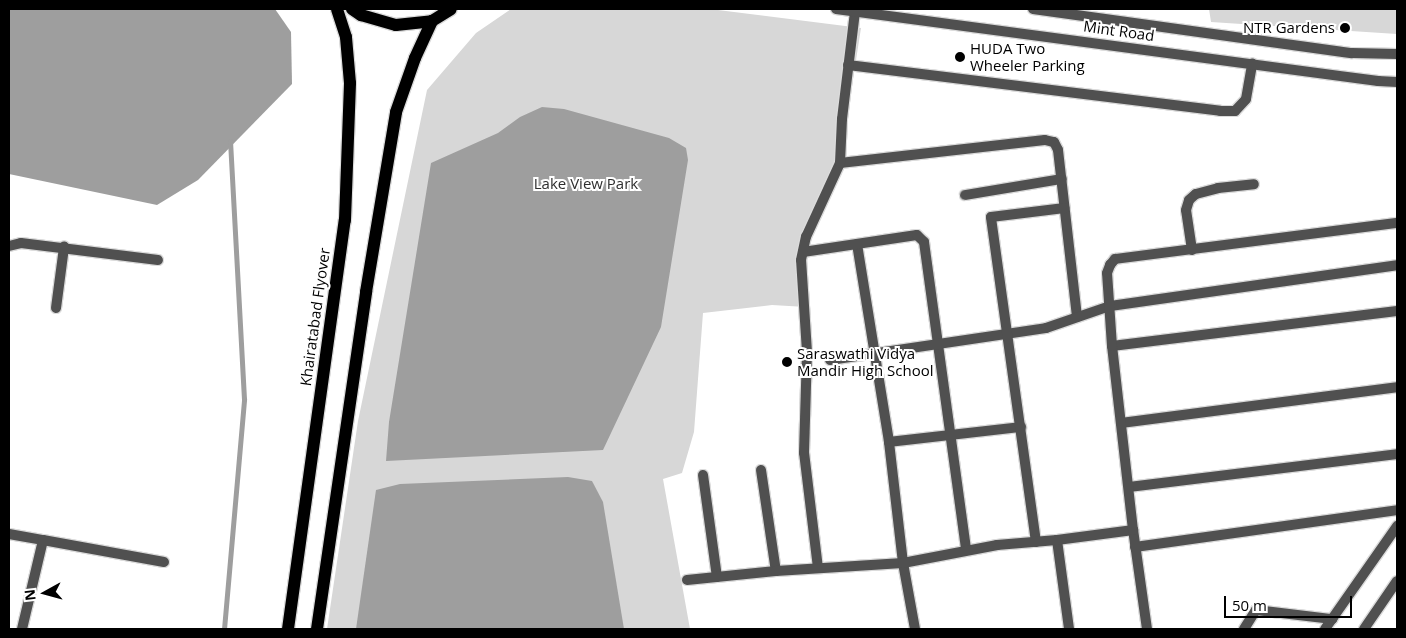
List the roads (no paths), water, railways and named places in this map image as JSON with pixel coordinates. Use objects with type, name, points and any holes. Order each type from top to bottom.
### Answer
[{"type":"main road","name":"Khairatabad Flyover","points":[[288,629],[344,220],[350,83],[346,37],[337,9]]},
{"type":"main road","points":[[352,9],[361,15],[396,25],[432,20],[451,9]]},
{"type":"main road","points":[[317,629],[366,292],[396,112],[415,58],[432,20]]},
{"type":"street","name":"Mint Road","points":[[836,9],[1397,82]]},
{"type":"street","name":"Mint Road","points":[[1034,9],[1352,53],[1397,54]]},
{"type":"street","points":[[818,568],[804,453],[808,352],[801,267],[806,237],[840,163],[842,119],[855,11]]},
{"type":"street","points":[[848,66],[1220,111],[1234,110],[1246,99],[1252,64]]},
{"type":"street","points":[[840,163],[1045,140],[1054,142],[1058,150],[1062,180],[1076,316]]},
{"type":"street","points":[[965,196],[1062,180]]},
{"type":"street","points":[[1192,250],[1186,210],[1189,200],[1196,194],[1218,188],[1254,184]]},
{"type":"street","points":[[1036,542],[991,217],[1064,208]]},
{"type":"street","points":[[1147,629],[1135,548],[1112,346],[1107,274],[1110,265],[1115,259],[1397,223]]},
{"type":"street","points":[[803,252],[917,235],[924,242],[966,550]]},
{"type":"street","points":[[9,246],[22,243],[158,260]]},
{"type":"street","points":[[857,244],[873,354],[889,442],[902,564],[915,629]]},
{"type":"street","points":[[56,308],[64,247]]},
{"type":"street","points":[[830,360],[1046,328],[1076,316],[1110,306],[1397,265]]},
{"type":"street","points":[[1112,346],[1397,312]]},
{"type":"street","points":[[1121,423],[1397,387]]},
{"type":"street","points":[[889,442],[1021,427]]},
{"type":"street","points":[[1129,487],[1397,454]]},
{"type":"street","points":[[761,470],[776,570]]},
{"type":"street","points":[[703,474],[718,577]]},
{"type":"street","points":[[1135,548],[1397,510]]},
{"type":"street","points":[[1325,629],[1397,526]]},
{"type":"street","points":[[688,580],[776,570],[902,564],[966,550],[1133,530]]},
{"type":"street","points":[[9,534],[164,562]]},
{"type":"street","points":[[22,629],[43,540]]},
{"type":"street","points":[[1057,540],[1069,629]]},
{"type":"street","points":[[1364,629],[1397,581]]},
{"type":"street","points":[[1244,629],[1256,610],[1332,619]]},
{"type":"waterway","points":[[224,629],[244,399],[230,141]]},
{"type":"place","name":"NTR Gardens","points":[[1345,28]]},
{"type":"place","name":"HUDA Two Wheeler Parking","points":[[960,57]]},
{"type":"place","name":"Saraswathi Vidya Mandir High School","points":[[787,362]]},
{"type":"park label","name":"Lake View Park","points":[[586,184]]}]
